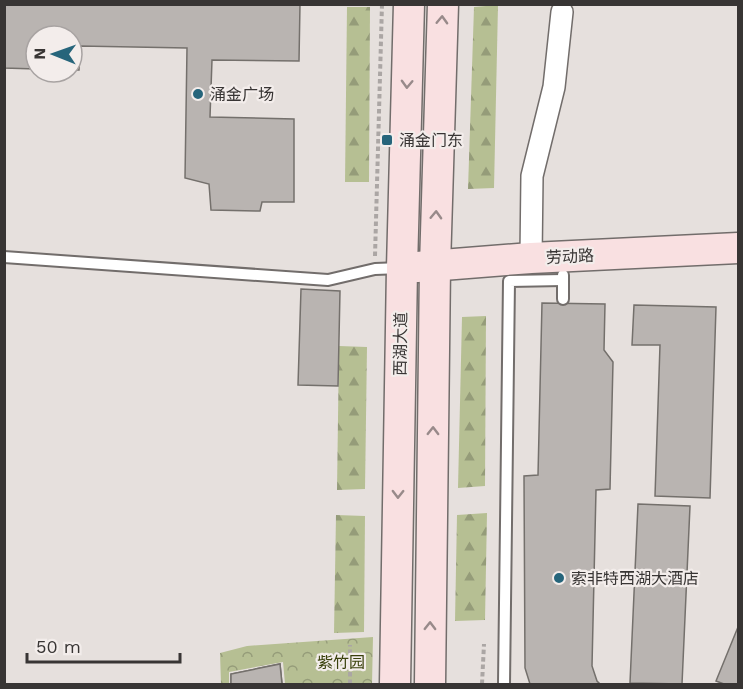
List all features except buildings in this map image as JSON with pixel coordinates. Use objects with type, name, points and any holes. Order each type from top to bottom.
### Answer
[{"type":"main road","name":"西湖大道","points":[[395,684],[409,4]]},
{"type":"main road","name":"西湖大道","points":[[430,684],[435,266],[443,4]]},
{"type":"main road","name":"劳动路","points":[[402,268],[531,258],[563,268],[738,248]]},
{"type":"street","points":[[531,258],[532,176],[554,87],[562,12]]},
{"type":"lane","points":[[4,257],[328,280],[375,269],[402,268]]},
{"type":"lane","points":[[504,684],[509,280],[563,268],[563,299]]},
{"type":"path","points":[[482,684],[484,644]]},
{"type":"path","points":[[350,645],[350,684]]},
{"type":"green space","points":[[498,5],[494,188],[468,189],[474,7]]},
{"type":"green space","points":[[347,7],[370,7],[369,182],[345,182]]},
{"type":"green space","points":[[486,316],[485,486],[458,488],[462,317]]},
{"type":"green space","points":[[339,346],[367,347],[365,489],[337,490]]},
{"type":"green space","points":[[487,513],[485,620],[455,621],[457,515]]},
{"type":"green space","points":[[336,515],[365,516],[364,632],[334,633]]},
{"type":"green space","name":"紫竹园","points":[[373,637],[372,684],[285,684],[283,662],[229,672],[229,684],[221,684],[220,653],[247,646]]},
{"type":"place","name":"涌金广场","points":[[198,94]]},
{"type":"place","name":"涌金门东","points":[[387,140]]},
{"type":"place","name":"索非特西湖大酒店","points":[[559,578]]}]
